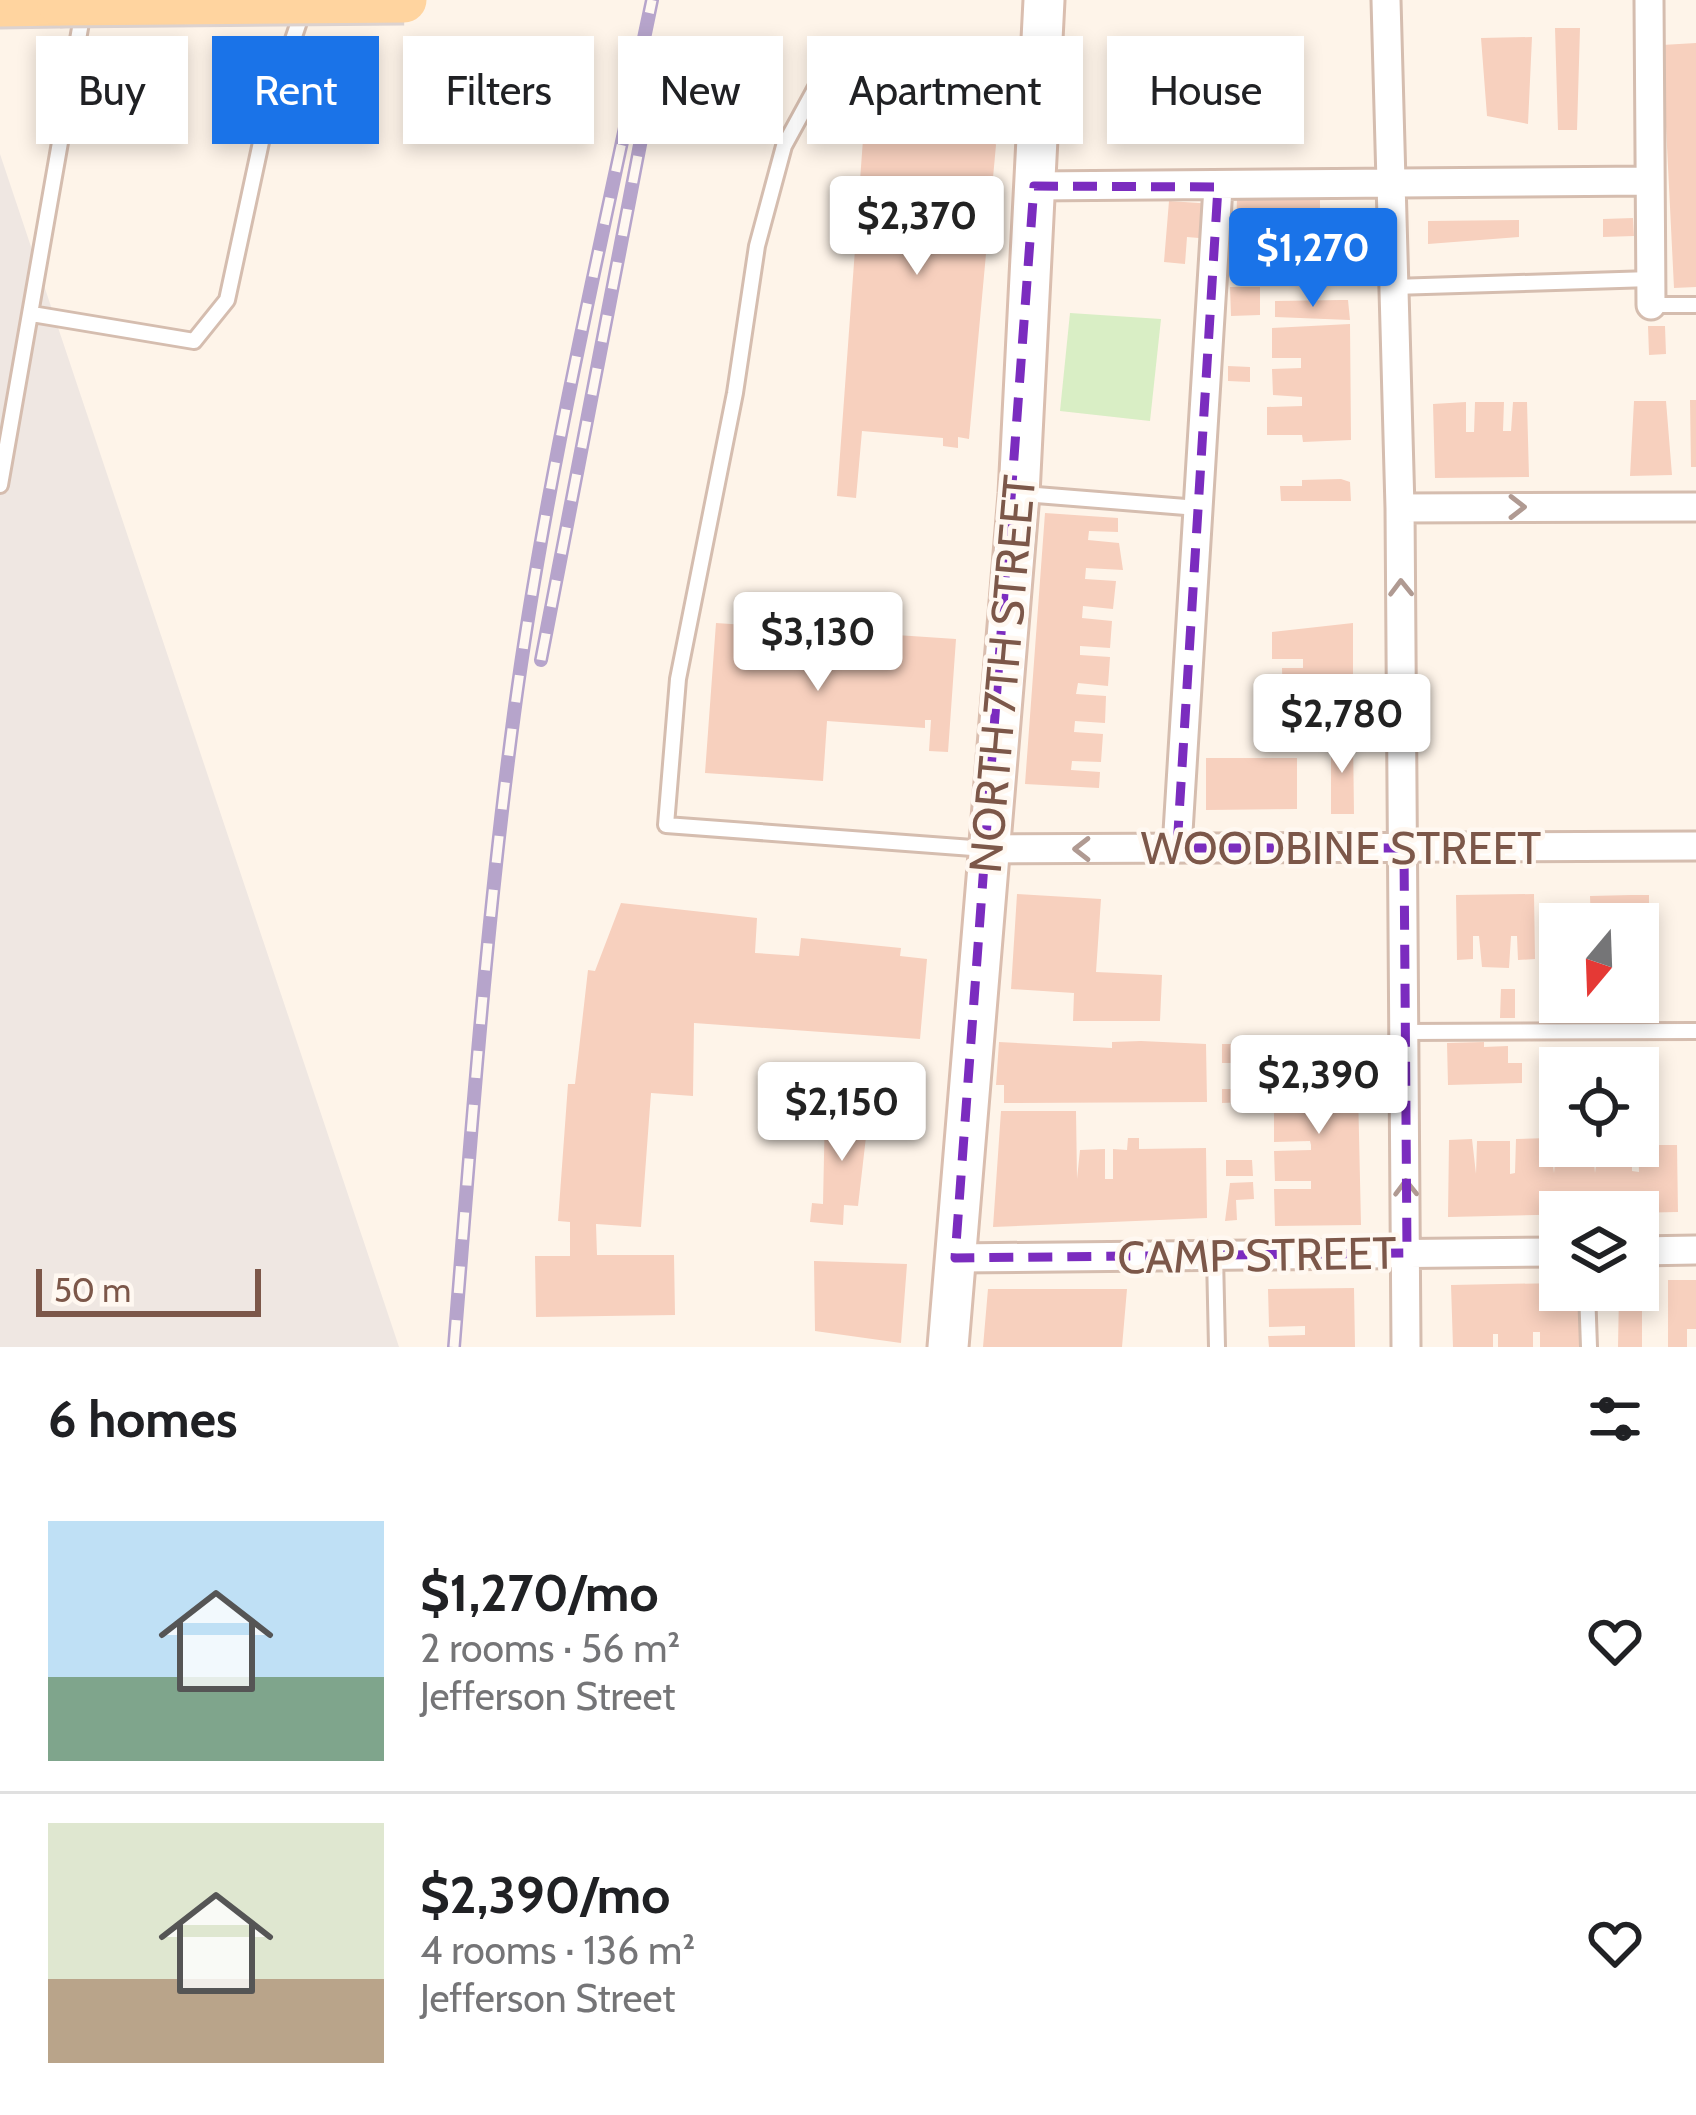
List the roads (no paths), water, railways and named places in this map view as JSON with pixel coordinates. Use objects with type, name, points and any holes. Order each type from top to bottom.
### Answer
[{"type":"main road","points":[[0,4],[404,0]]},
{"type":"main road","name":"NORTH 7TH STREET","points":[[1043,36],[1045,0]]},
{"type":"main road","name":"NORTH 7TH STREET","points":[[948,1347],[1019,494],[1036,144]]},
{"type":"street","points":[[1386,0],[1400,508],[1406,1347]]},
{"type":"street","points":[[1649,0],[1651,292]]},
{"type":"street","points":[[1034,186],[1648,182]]},
{"type":"street","points":[[1177,848],[1218,187]]},
{"type":"street","points":[[1400,508],[1696,507]]},
{"type":"street","name":"WOODBINE STREET","points":[[986,849],[1696,846]]},
{"type":"street","points":[[1659,1251],[1696,1250]]},
{"type":"street","name":"CAMP STREET","points":[[955,1258],[1539,1252]]},
{"type":"lane","points":[[32,314],[194,340],[227,300],[266,119],[306,0]]},
{"type":"lane","points":[[0,485],[32,314],[72,2]]},
{"type":"lane","points":[[807,104],[784,146],[757,246],[735,393],[678,679],[666,825],[986,849]]},
{"type":"lane","points":[[1393,287],[1651,292],[1696,305]]},
{"type":"lane","points":[[1019,494],[1198,508]]},
{"type":"lane","points":[[1402,1032],[1696,1030]]},
{"type":"lane","points":[[1215,1256],[1217,1347]]},
{"type":"lane","points":[[1587,1311],[1588,1347]]},
{"type":"railway","points":[[454,1347],[487,951],[527,624],[577,356],[652,0]]},
{"type":"railway","points":[[541,660],[640,144]]}]
